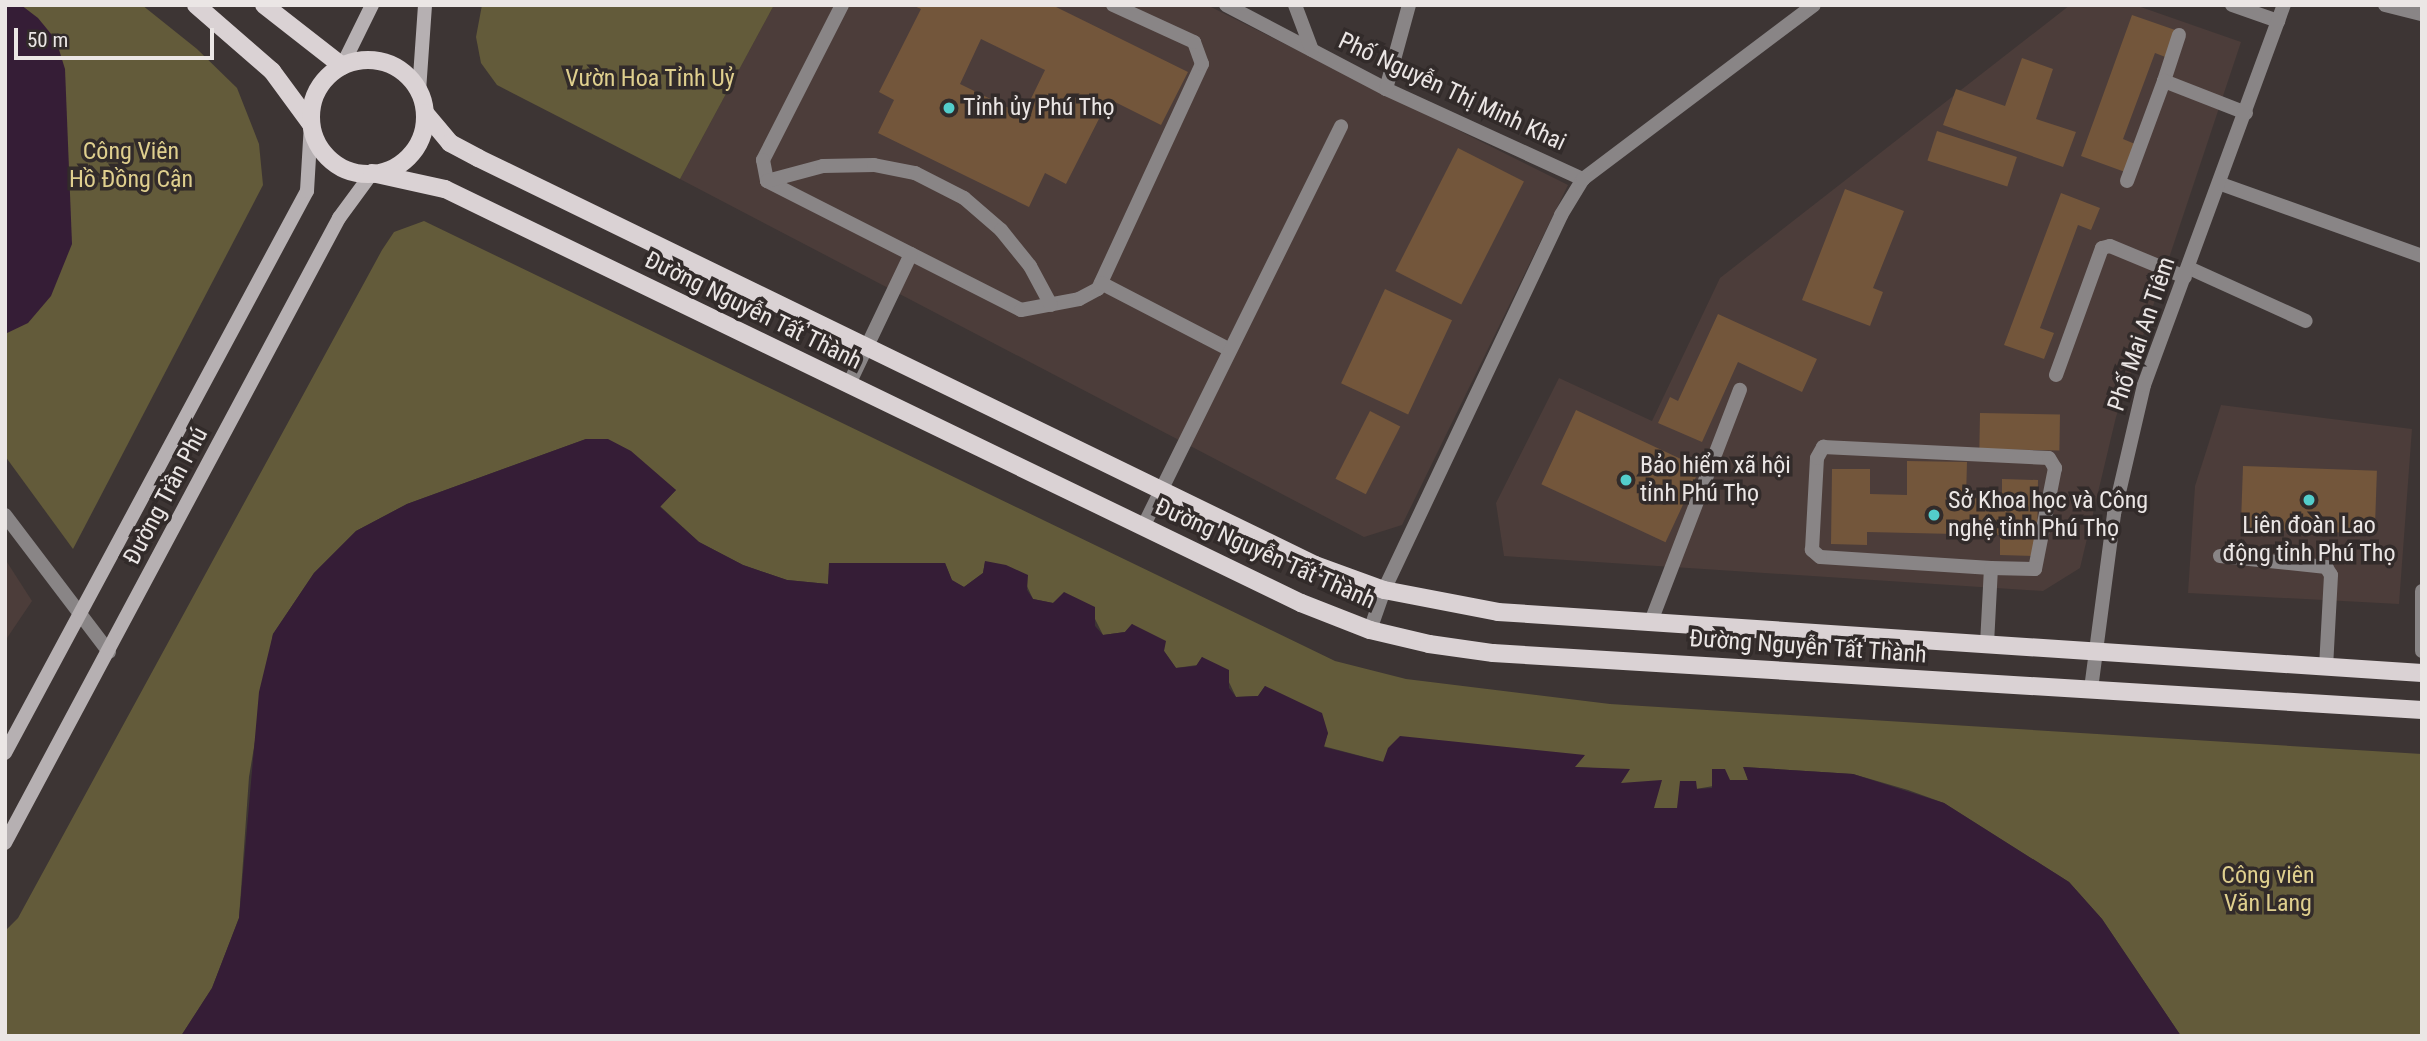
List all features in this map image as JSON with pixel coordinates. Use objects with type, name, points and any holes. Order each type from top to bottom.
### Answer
[{"type":"main road","points":[[196,5],[272,71],[311,124],[320,148],[332,161],[347,169],[372,173],[393,167],[411,154],[422,135],[425,113],[418,91],[405,74],[386,63],[364,60],[342,66]]},
{"type":"main road","points":[[264,5],[342,66]]},
{"type":"main road","points":[[311,124],[317,90],[342,66],[372,5]]},
{"type":"main road","points":[[418,91],[425,5]]},
{"type":"main road","name":"Đường Nguyễn Tất Thành","points":[[425,113],[441,135],[458,149],[1315,565],[1384,590],[1498,612],[2422,673]]},
{"type":"main road","name":"Đường Trần Phú","points":[[5,753],[307,191],[311,124]]},
{"type":"main road","name":"Đường Trần Phú","points":[[5,843],[339,218],[372,173]]},
{"type":"main road","name":"Đường Nguyễn Tất Thành","points":[[372,173],[445,189],[1301,603],[1370,630],[1429,644],[1493,653],[2422,710]]},
{"type":"street","points":[[767,181],[763,160],[842,5]]},
{"type":"street","points":[[767,181],[1021,310],[1091,294],[1101,283],[1202,64],[1194,43],[1113,5]]},
{"type":"street","name":"Phố Nguyễn Thị Minh Khai","points":[[1226,5],[1386,89],[1583,179]]},
{"type":"street","points":[[1295,5],[1312,50]]},
{"type":"street","points":[[1386,89],[1409,5]]},
{"type":"street","points":[[1370,630],[1384,590],[1562,215],[1583,179],[1814,5]]},
{"type":"street","points":[[2232,5],[2278,21]]},
{"type":"street","name":"Phố Mai An Tiêm","points":[[2091,689],[2124,466],[2144,385],[2221,184],[2284,5]]},
{"type":"street","points":[[2385,5],[2422,14]]},
{"type":"street","points":[[2127,181],[2179,35]]},
{"type":"street","points":[[2164,81],[2246,113]]},
{"type":"street","points":[[1143,527],[1340,126]]},
{"type":"street","points":[[767,181],[823,166],[874,166],[915,173],[964,198],[1001,230],[1030,266],[1051,305]]},
{"type":"street","points":[[2221,184],[2422,256]]},
{"type":"street","points":[[2056,375],[2102,248],[2110,246],[2187,273],[2306,321]]},
{"type":"street","points":[[849,384],[911,254]]},
{"type":"street","points":[[1101,283],[1230,350]]},
{"type":"street","points":[[1650,624],[1740,390]]},
{"type":"street","points":[[1823,447],[2049,458],[2055,468],[2035,569],[1991,568],[1820,557],[1812,550],[1817,457],[1823,447]]},
{"type":"street","points":[[5,515],[109,652]]},
{"type":"street","points":[[2220,556],[2326,567],[2331,575],[2326,666]]},
{"type":"street","points":[[1987,644],[1991,568]]},
{"type":"street","points":[[2422,591],[2422,651]]},
{"type":"shaded area","points":[[5,5],[21,5],[38,18],[56,40],[65,69],[72,244],[51,296],[28,323],[5,334]]},
{"type":"shaded area","points":[[774,5],[1207,5],[1568,185],[1402,525],[1364,537],[680,179]]},
{"type":"shaded area","points":[[2070,5],[2135,5],[2241,42],[2116,417],[2080,568],[2043,591],[1504,556],[1496,503],[1559,378],[1652,421],[1720,278]]},
{"type":"shaded area","points":[[2221,405],[2412,429],[2399,604],[2188,593],[2195,486]]},
{"type":"shaded area","points":[[586,439],[608,439],[631,451],[676,490],[660,507],[699,542],[743,565],[787,580],[828,584],[829,563],[945,563],[952,580],[964,587],[983,573],[985,561],[1006,565],[1028,575],[1027,590],[1033,599],[1053,603],[1064,592],[1095,607],[1095,626],[1103,635],[1125,632],[1132,624],[1166,641],[1164,651],[1176,668],[1196,666],[1202,657],[1229,670],[1229,688],[1236,697],[1258,696],[1265,686],[1322,713],[1328,733],[1324,747],[1383,762],[1388,748],[1400,736],[1585,755],[1575,767],[1630,769],[1621,783],[1662,780],[1654,808],[1677,808],[1680,781],[1696,781],[1697,789],[1712,788],[1712,769],[1725,769],[1730,780],[1748,780],[1743,767],[1853,774],[1944,803],[2069,882],[2102,919],[2181,1036],[181,1036],[212,988],[239,918],[259,692],[273,634],[314,573],[356,531],[407,504]]},
{"type":"shaded area","points":[[5,559],[32,601],[5,641]]},
{"type":"green space","name":"Công Viên Hồ Đồng Cận","points":[[5,5],[142,5],[197,49],[237,88],[259,144],[263,185],[73,549],[5,456]]},
{"type":"green space","name":"Vườn Hoa Tỉnh Uỷ","points":[[482,5],[774,5],[680,179],[497,85],[481,63],[476,37]]},
{"type":"green space","name":"Công viên Văn Lang","points":[[424,221],[1335,661],[1406,679],[1610,704],[2422,754],[2422,1036],[2181,1036],[2102,919],[2069,882],[1944,803],[1908,790],[1853,774],[1744,767],[1748,780],[1696,789],[1678,808],[1654,808],[1642,784],[1620,783],[1629,770],[1574,767],[1584,756],[1384,762],[1323,746],[1328,733],[1265,686],[1258,696],[1236,697],[1227,678],[1202,657],[1197,665],[1176,668],[1164,651],[1132,624],[1125,632],[1103,635],[1094,617],[1059,599],[1053,603],[1033,599],[1025,582],[985,562],[983,573],[964,587],[952,581],[945,563],[830,563],[828,584],[787,580],[743,565],[699,542],[660,506],[676,490],[586,439],[407,504],[356,531],[314,573],[273,634],[249,777],[239,918],[212,988],[181,1036],[5,1036],[5,931],[18,918],[382,250],[394,232]]},
{"type":"building","name":"Tỉnh ủy Phú Thọ","points":[[912,5],[1052,5],[1188,72],[1161,125],[1109,99],[1066,184],[1045,173],[1029,207],[878,133],[894,100],[879,92],[921,9]],"holes":[[[981,39],[1045,70],[1023,115],[960,84]]]},
{"type":"building","points":[[2132,15],[2178,31],[2168,58],[2155,53],[2123,139],[2135,144],[2125,172],[2081,156]]},
{"type":"building","points":[[2022,58],[2053,69],[2036,119],[2076,132],[2063,167],[1943,125],[1956,89],[2005,106]]},
{"type":"building","points":[[1937,131],[2017,157],[2007,186],[1927,160]]},
{"type":"building","points":[[1458,148],[1524,182],[1461,305],[1395,271]]},
{"type":"building","points":[[1845,189],[1904,211],[1873,288],[1883,292],[1870,326],[1802,300]]},
{"type":"building","points":[[2061,193],[2100,208],[2091,230],[2078,225],[2040,328],[2054,333],[2044,359],[2004,345]]},
{"type":"building","points":[[1385,289],[1452,320],[1408,415],[1341,383]]},
{"type":"building","points":[[1718,314],[1817,359],[1802,392],[1738,362],[1702,442],[1658,423],[1670,397],[1678,401]]},
{"type":"building","points":[[1576,410],[1700,468],[1666,542],[1541,484]]},
{"type":"building","points":[[1370,411],[1400,426],[1366,494],[1335,479]]},
{"type":"building","points":[[1980,413],[2060,414],[2059,450],[1979,449]]},
{"type":"building","name":"Sở Khoa học và Công nghệ tỉnh Phú Thọ","points":[[1907,461],[1967,462],[1966,498],[2002,498],[2002,479],[2038,480],[2037,556],[2000,555],[2000,535],[1867,532],[1867,545],[1831,544],[1832,469],[1870,469],[1870,494],[1907,495]]},
{"type":"building","name":"Liên đoàn Lao động tỉnh Phú Thọ","points":[[2243,466],[2377,471],[2375,534],[2241,529]]},
{"type":"place","name":"Tỉnh ủy Phú Thọ","points":[[949,108]]},
{"type":"place","name":"Bảo hiểm xã hội tỉnh Phú Thọ","points":[[1626,480]]},
{"type":"place","name":"Liên đoàn Lao động tỉnh Phú Thọ","points":[[2309,500]]},
{"type":"place","name":"Sở Khoa học và Công nghệ tỉnh Phú Thọ","points":[[1934,515]]}]
